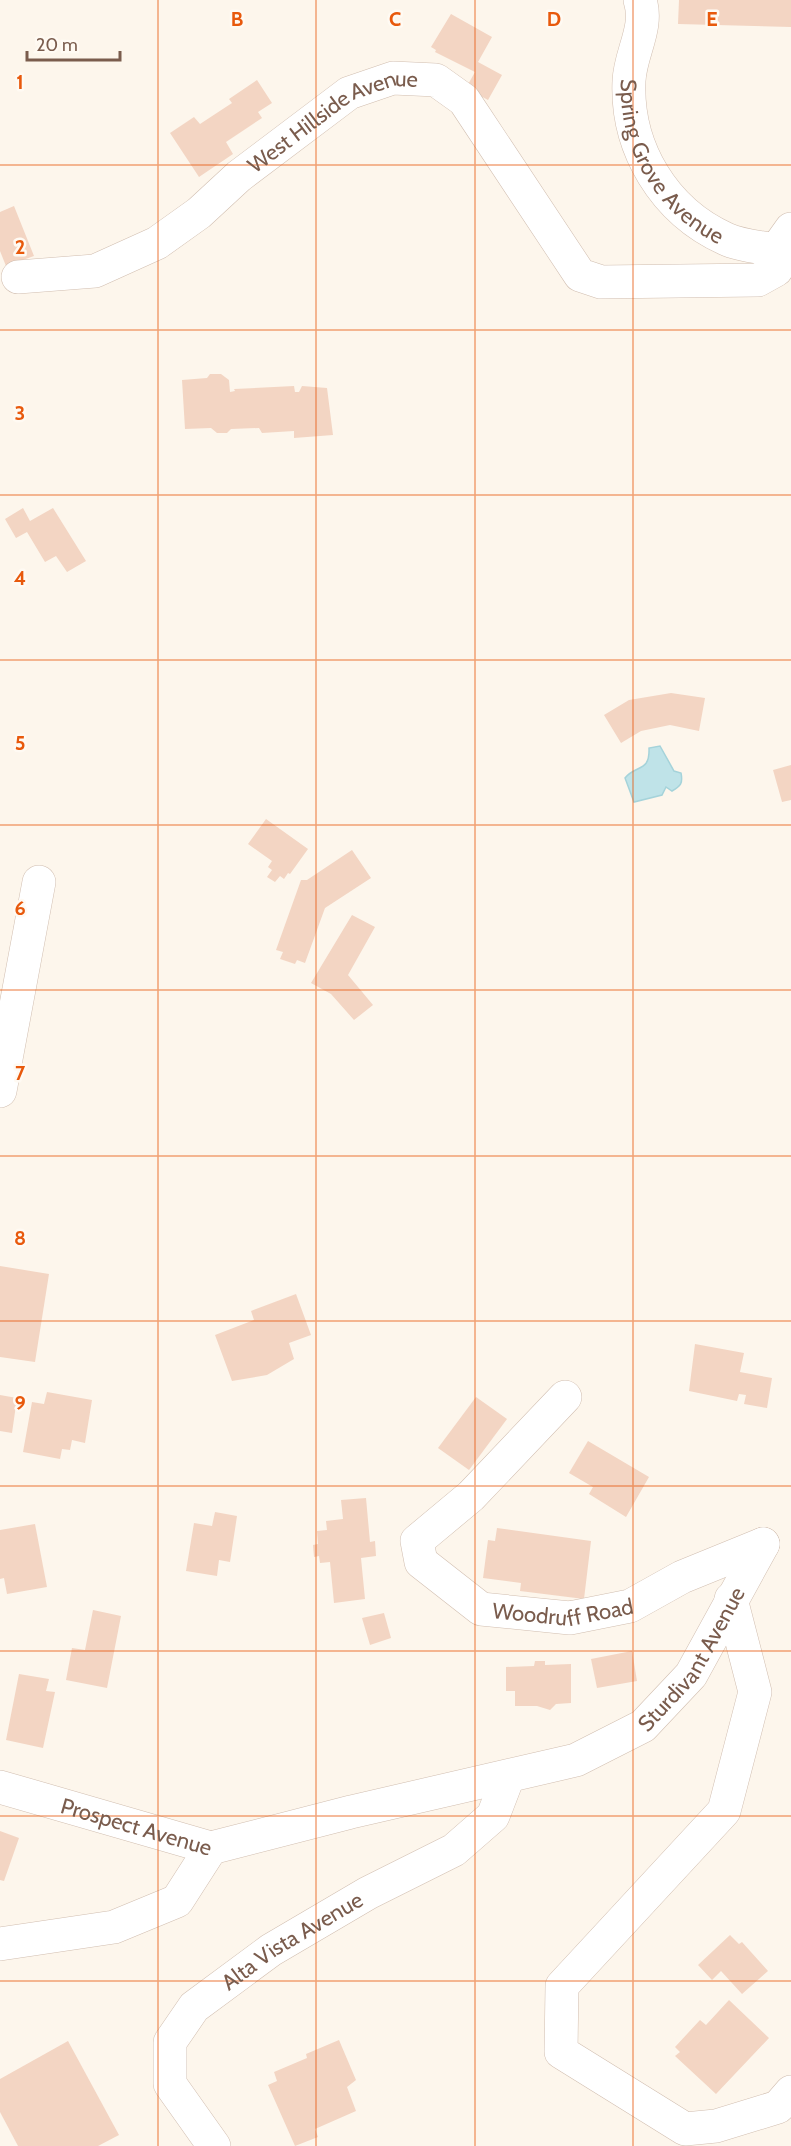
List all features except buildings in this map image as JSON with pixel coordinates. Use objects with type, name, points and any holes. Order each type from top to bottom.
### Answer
[{"type":"street","name":"Spring Grove Avenue","points":[[639,0],[644,12],[629,79],[633,128],[650,175],[680,209],[727,239],[783,240]]},
{"type":"street","name":"West Hillside Avenue","points":[[18,277],[95,271],[157,243],[198,213],[239,176],[349,93],[393,78],[436,80],[464,100],[580,275],[601,282],[758,280],[776,270],[783,240]]},
{"type":"street","points":[[0,1091],[39,882]]},
{"type":"street","name":"Woodruff Road","points":[[565,1397],[471,1496],[417,1541],[421,1562],[481,1609],[570,1618],[630,1606],[682,1577],[763,1544],[731,1599]]},
{"type":"street","name":"Sturdivant Avenue","points":[[211,1848],[351,1812],[576,1760],[643,1726],[692,1675],[731,1599]]},
{"type":"street","name":"Sturdivant Avenue","points":[[731,1599],[755,1692],[724,1811],[562,1986],[561,2052],[685,2129],[717,2126],[778,2107],[791,2092]]},
{"type":"street","name":"Alta Vista Avenue","points":[[214,2146],[170,2084],[170,2042],[194,2007],[271,1950],[368,1893],[454,1850],[493,1816],[508,1777]]},
{"type":"street","name":"Prospect Avenue","points":[[0,1787],[211,1848],[177,1901],[114,1927],[0,1944]]},
{"type":"water","points":[[660,746],[674,771],[681,773],[681,784],[672,791],[666,787],[662,795],[634,802],[625,778],[645,765],[649,756],[649,748]]}]
